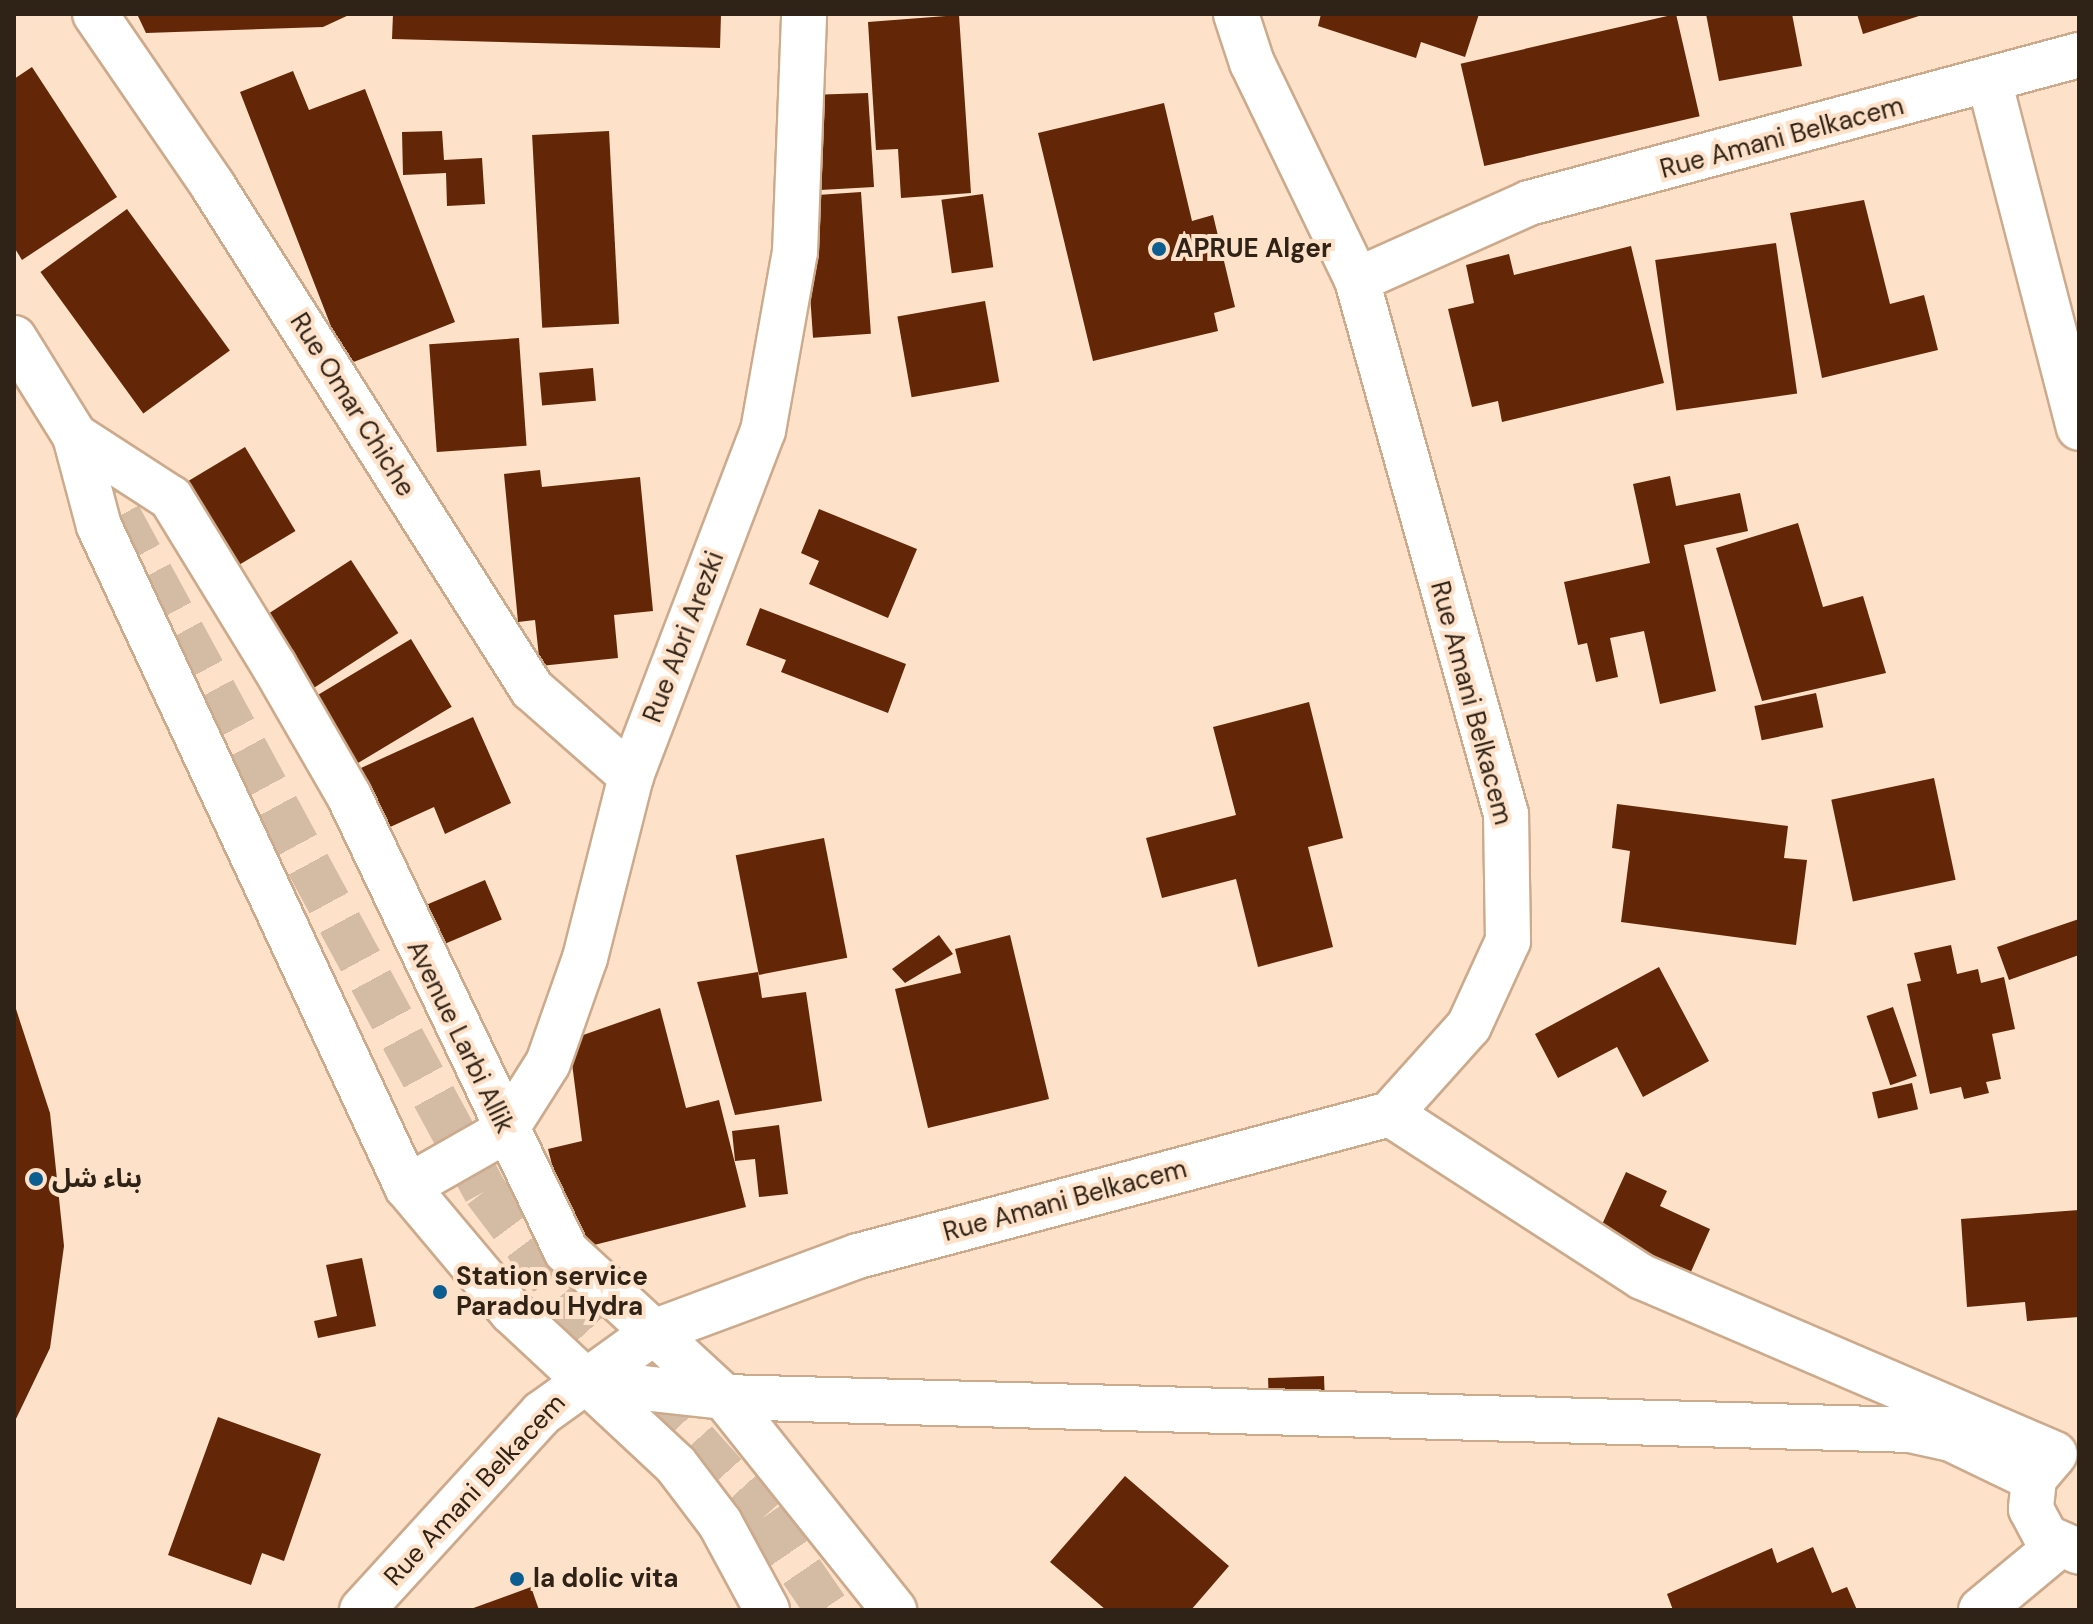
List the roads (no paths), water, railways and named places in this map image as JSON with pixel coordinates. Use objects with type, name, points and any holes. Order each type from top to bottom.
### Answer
[{"type":"street","name":"Rue Omar Chiche","points":[[95,14],[532,689],[631,776]]},
{"type":"street","name":"Rue Abri Arezki","points":[[407,1187],[505,1131],[548,1063],[585,958],[631,776],[763,431],[795,252],[804,14]]},
{"type":"street","points":[[1236,14],[1252,63],[1357,280]]},
{"type":"street","name":"Rue Amani Belkacem","points":[[362,1610],[580,1381],[656,1331],[858,1256],[1390,1114],[1469,1026],[1508,941],[1506,814],[1357,280],[1529,203],[1990,84],[2079,55]]},
{"type":"street","points":[[1990,84],[2079,428]]},
{"type":"street","name":"Avenue Larbi Allik","points":[[14,338],[75,436],[99,526],[407,1187],[580,1381],[684,1475],[720,1523],[767,1610]]},
{"type":"street","name":"Avenue Larbi Allik","points":[[75,436],[147,477],[179,510],[349,796],[505,1131],[566,1251],[724,1397],[883,1606]]},
{"type":"street","points":[[1390,1114],[1642,1277],[2056,1460]]},
{"type":"street","points":[[580,1381],[724,1397],[1910,1430],[2056,1460]]},
{"type":"street","points":[[1981,1610],[2069,1549],[2037,1525],[2056,1460]]},
{"type":"tunnel","points":[[88,458],[485,1191],[563,1294],[764,1517],[828,1610]]},
{"type":"place","name":"APRUE Alger","points":[[1159,249]]},
{"type":"place","name":"بناء شل","points":[[36,1179]]},
{"type":"place","name":"Station service Paradou Hydra","points":[[440,1292]]},
{"type":"place","name":"la dolic vita","points":[[517,1579]]}]
